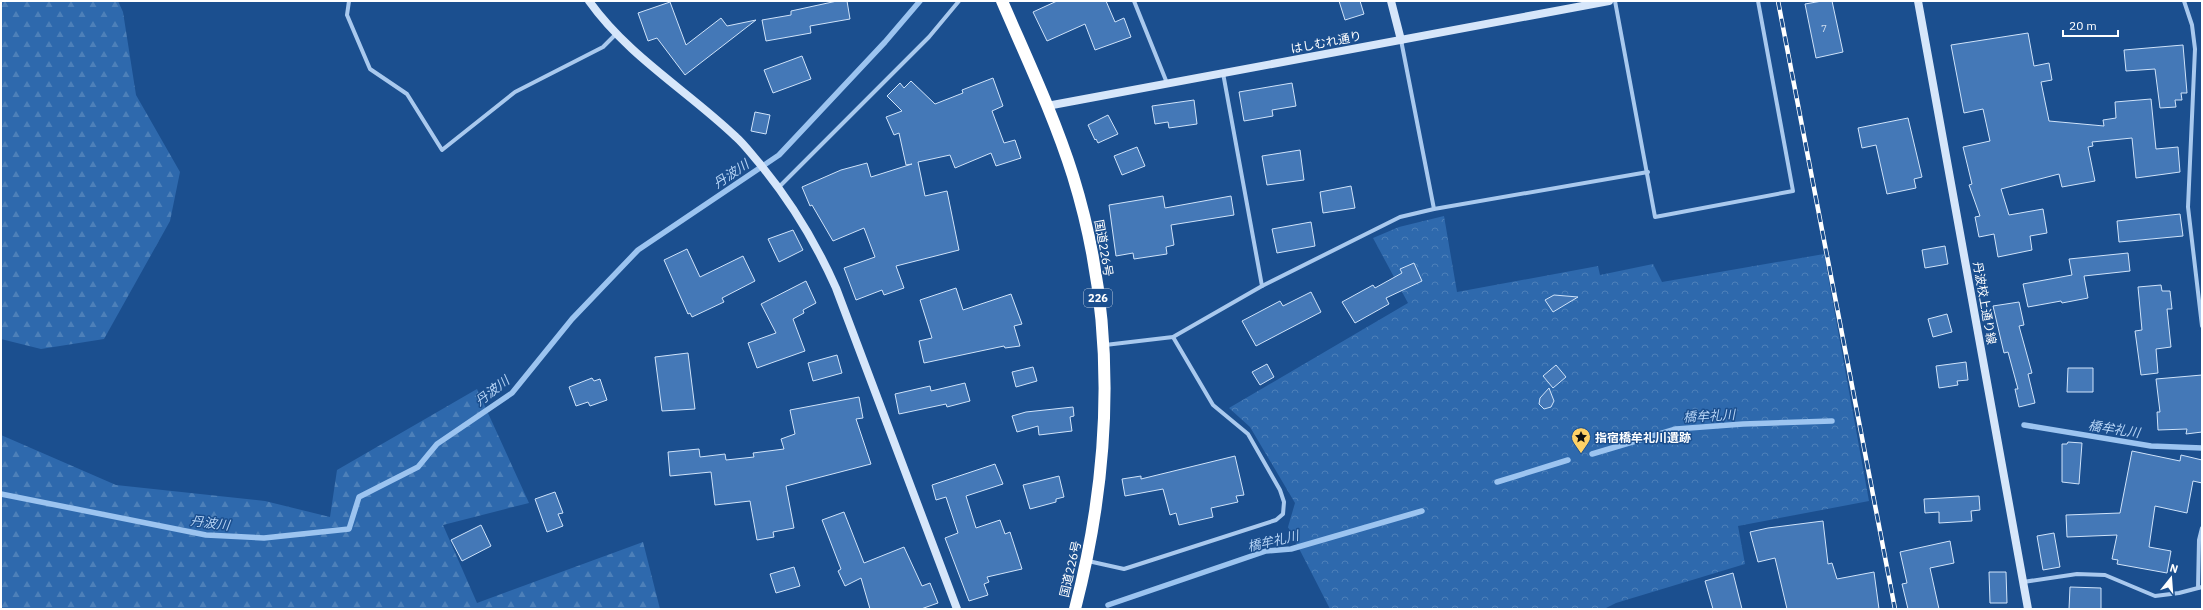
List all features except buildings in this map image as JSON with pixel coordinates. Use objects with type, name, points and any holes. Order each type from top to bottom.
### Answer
[{"type":"highway","name":"国道226号","points":[[1002,1],[1047,106],[1073,177],[1086,224],[1096,282],[1103,345],[1105,403],[1102,467],[1095,522],[1075,609]]},
{"type":"street","points":[[349,1],[347,15],[370,69],[407,94],[442,150],[515,92],[603,46],[616,33]]},
{"type":"street","points":[[589,1],[616,33],[737,137],[776,184],[811,237],[836,288],[957,609]]},
{"type":"street","points":[[776,184],[929,37],[959,1]]},
{"type":"street","points":[[1134,1],[1167,83]]},
{"type":"street","points":[[1391,1],[1401,40],[1434,209]]},
{"type":"street","name":"はしむれ通り","points":[[1047,106],[1609,1]]},
{"type":"street","points":[[1615,1],[1648,172],[1655,217],[1793,191],[1758,1]]},
{"type":"street","name":"丹波校上通り線","points":[[1918,1],[2028,609]]},
{"type":"street","points":[[2184,1],[2192,24],[2195,49],[2188,207],[2202,326]]},
{"type":"street","points":[[1223,73],[1262,286]]},
{"type":"street","points":[[1103,345],[1173,337],[1262,286],[1400,217],[1434,209],[1648,172]]},
{"type":"street","points":[[1087,561],[1124,569],[1276,520],[1283,514],[1284,502],[1280,490],[1248,434],[1213,406],[1173,337]]},
{"type":"street","points":[[2023,582],[2077,574],[2105,575],[2155,596],[2200,587],[2199,540],[2202,528]]},
{"type":"green space","points":[[1,1],[118,1],[123,12],[136,95],[180,172],[170,221],[104,339],[41,349],[1,339]]},
{"type":"green space","points":[[1444,216],[1457,292],[1598,266],[1600,275],[1653,264],[1662,282],[1824,254],[1869,501],[1738,526],[1745,564],[1616,603],[1604,609],[1330,609],[1288,527],[1295,503],[1250,427],[1229,408],[1408,303],[1373,238],[1399,227]]},
{"type":"green space","points":[[477,389],[529,503],[443,525],[477,603],[643,542],[660,609],[1,609],[1,435],[116,485],[265,501],[330,517],[337,470]]},
{"type":"waterway","name":"丹波川","points":[[1,494],[206,535],[264,538],[349,529],[359,497],[418,467],[437,444],[512,393],[572,319],[638,250],[779,155],[885,42],[920,1]]},
{"type":"waterway","name":"橋牟礼川","points":[[1592,454],[1676,429],[1743,424],[1832,421]]},
{"type":"waterway","name":"橋牟礼川","points":[[2024,425],[2151,446],[2202,448]]},
{"type":"waterway","name":"橋牟礼川","points":[[1497,482],[1568,460]]},
{"type":"waterway","name":"橋牟礼川","points":[[1108,605],[1266,551],[1291,549],[1422,511]]},
{"type":"railway","points":[[1778,1],[1895,609]]},
{"type":"place","name":"指宿橋牟礼川遺跡","points":[[1581,454]]}]
